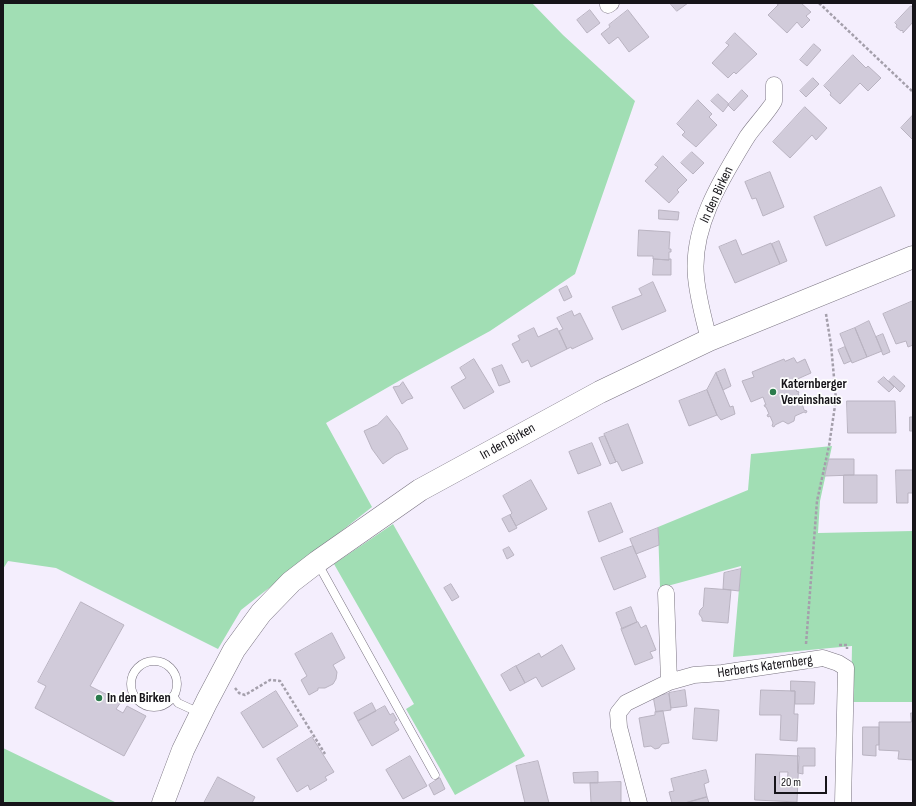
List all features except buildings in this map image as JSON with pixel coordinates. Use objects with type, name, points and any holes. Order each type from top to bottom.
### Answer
[{"type":"street","name":"In den Birken","points":[[709,340],[700,303],[696,276],[697,252],[702,225],[712,198],[724,174],[751,132],[774,102],[774,85]]},
{"type":"street","name":"In den Birken","points":[[163,803],[183,750],[234,650],[261,613],[290,582],[317,562],[420,490],[600,392],[709,340],[913,256]]},
{"type":"street","points":[[666,594],[669,682]]},
{"type":"street","name":"Herberts Katernberg","points":[[639,803],[619,727],[618,712],[626,703],[669,682],[694,675],[722,673],[823,658],[838,663],[846,668]]},
{"type":"street","points":[[843,803],[846,668]]},
{"type":"lane","points":[[317,562],[435,775]]},
{"type":"lane","points":[[149,662],[158,662],[166,665],[172,671],[176,679],[176,688],[173,696],[167,703],[158,707],[150,707],[141,703],[135,697],[131,689],[131,680],[134,672],[140,665],[149,662]]},
{"type":"lane","points":[[173,696],[178,703],[201,713]]},
{"type":"path","points":[[819,3],[913,92]]},
{"type":"path","points":[[812,644],[805,644],[816,501],[829,446],[836,399],[831,345],[822,294]]},
{"type":"path","points":[[833,644],[847,645],[846,668]]},
{"type":"path","points":[[222,673],[239,693],[245,695],[270,680],[280,681],[325,754]]},
{"type":"green space","points":[[3,3],[532,3],[563,35],[635,101],[575,274],[490,331],[326,423],[372,507],[241,610],[218,649],[56,568],[8,561],[3,569]]},
{"type":"green space","points":[[832,446],[820,501],[818,533],[913,531],[913,702],[851,702],[852,646],[733,657],[741,566],[660,588],[658,527],[748,490],[751,454]]},
{"type":"green space","points":[[393,524],[525,756],[455,795],[406,709],[414,704],[334,564]]},
{"type":"green space","points":[[3,748],[117,803],[3,803]]},
{"type":"place","name":"Katernberger Vereinshaus","points":[[773,392]]},
{"type":"place","name":"In den Birken","points":[[99,698]]}]
